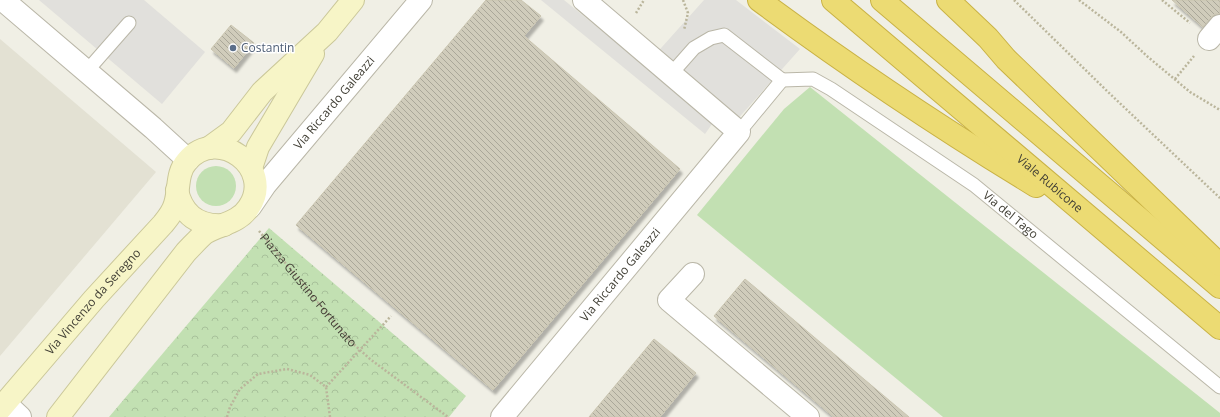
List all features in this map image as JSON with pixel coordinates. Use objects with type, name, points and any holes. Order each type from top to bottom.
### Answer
[{"type":"highway","points":[[759,0],[823,48],[973,147],[1092,219]]},
{"type":"highway","name":"Viale Rubicone","points":[[833,0],[881,39],[1220,328]]},
{"type":"highway","points":[[882,0],[1220,287]]},
{"type":"highway","points":[[948,0],[988,38],[1006,59],[1220,265]]},
{"type":"main road","name":"Via Vincenzo da Seregno","points":[[250,207],[255,192],[254,175],[251,168],[258,147],[327,32],[353,0]]},
{"type":"main road","name":"Via Vincenzo da Seregno","points":[[8,410],[99,294],[163,224],[174,209],[179,174],[188,160],[201,150],[209,148],[231,132],[262,92],[327,32]]},
{"type":"main road","points":[[209,148],[218,148],[233,152],[251,168]]},
{"type":"main road","points":[[177,190],[182,206],[193,218],[208,225],[224,225]]},
{"type":"main road","points":[[58,417],[186,252],[206,233],[239,218],[250,207]]},
{"type":"street","points":[[3,0],[153,128],[188,160]]},
{"type":"street","name":"Via Riccardo Galeazzi","points":[[250,207],[265,185],[421,0]]},
{"type":"street","points":[[584,0],[739,132]]},
{"type":"street","name":"Via Riccardo Galeazzi","points":[[502,417],[739,132]]},
{"type":"street","points":[[693,274],[669,300],[808,417]]},
{"type":"lane","points":[[86,72],[128,23]]},
{"type":"lane","points":[[671,74],[694,48],[711,38],[724,35],[782,80]]},
{"type":"lane","name":"Via del Tago","points":[[782,80],[813,79],[831,89],[974,185],[1220,387]]},
{"type":"lane","name":"Via Riccardo Galeazzi","points":[[739,132],[782,80]]},
{"type":"path","points":[[1014,0],[1220,198]]},
{"type":"path","points":[[1079,0],[1121,32],[1190,92],[1220,110]]},
{"type":"path","name":"Piazza Giustino Fortunato","points":[[258,229],[266,241],[348,340],[448,417]]},
{"type":"path","points":[[360,350],[391,316]]},
{"type":"path","name":"Piazza Giustino Fortunato","points":[[326,387],[360,350]]},
{"type":"path","points":[[226,417],[240,389],[258,374],[287,369],[310,375],[326,387],[330,417]]},
{"type":"shaded area","points":[[39,0],[144,0],[205,52],[162,104]]},
{"type":"shaded area","points":[[541,0],[564,0],[645,66],[704,0],[736,0],[800,49],[726,132],[712,124],[705,134]]},
{"type":"shaded area","points":[[0,39],[156,172],[0,356]]},
{"type":"green space","points":[[810,87],[1220,413],[1220,417],[943,417],[697,215],[784,109]]},
{"type":"green space","points":[[216,166],[224,168],[230,172],[234,178],[236,186],[234,194],[230,200],[224,204],[216,206],[208,204],[202,200],[198,194],[196,186],[198,178],[202,172],[208,168]]},
{"type":"green space","points":[[269,228],[466,396],[449,417],[109,417]]},
{"type":"building","points":[[486,0],[521,0],[541,16],[524,36],[680,169],[493,390],[296,225]]},
{"type":"building","points":[[1172,0],[1220,0],[1220,14],[1215,14],[1203,27]]},
{"type":"building","points":[[231,25],[254,43],[234,68],[211,49]]},
{"type":"building","points":[[745,279],[909,417],[834,417],[714,316]]},
{"type":"building","points":[[654,339],[696,373],[660,417],[589,417]]},
{"type":"place","name":"Costantin","points":[[233,48]]}]
